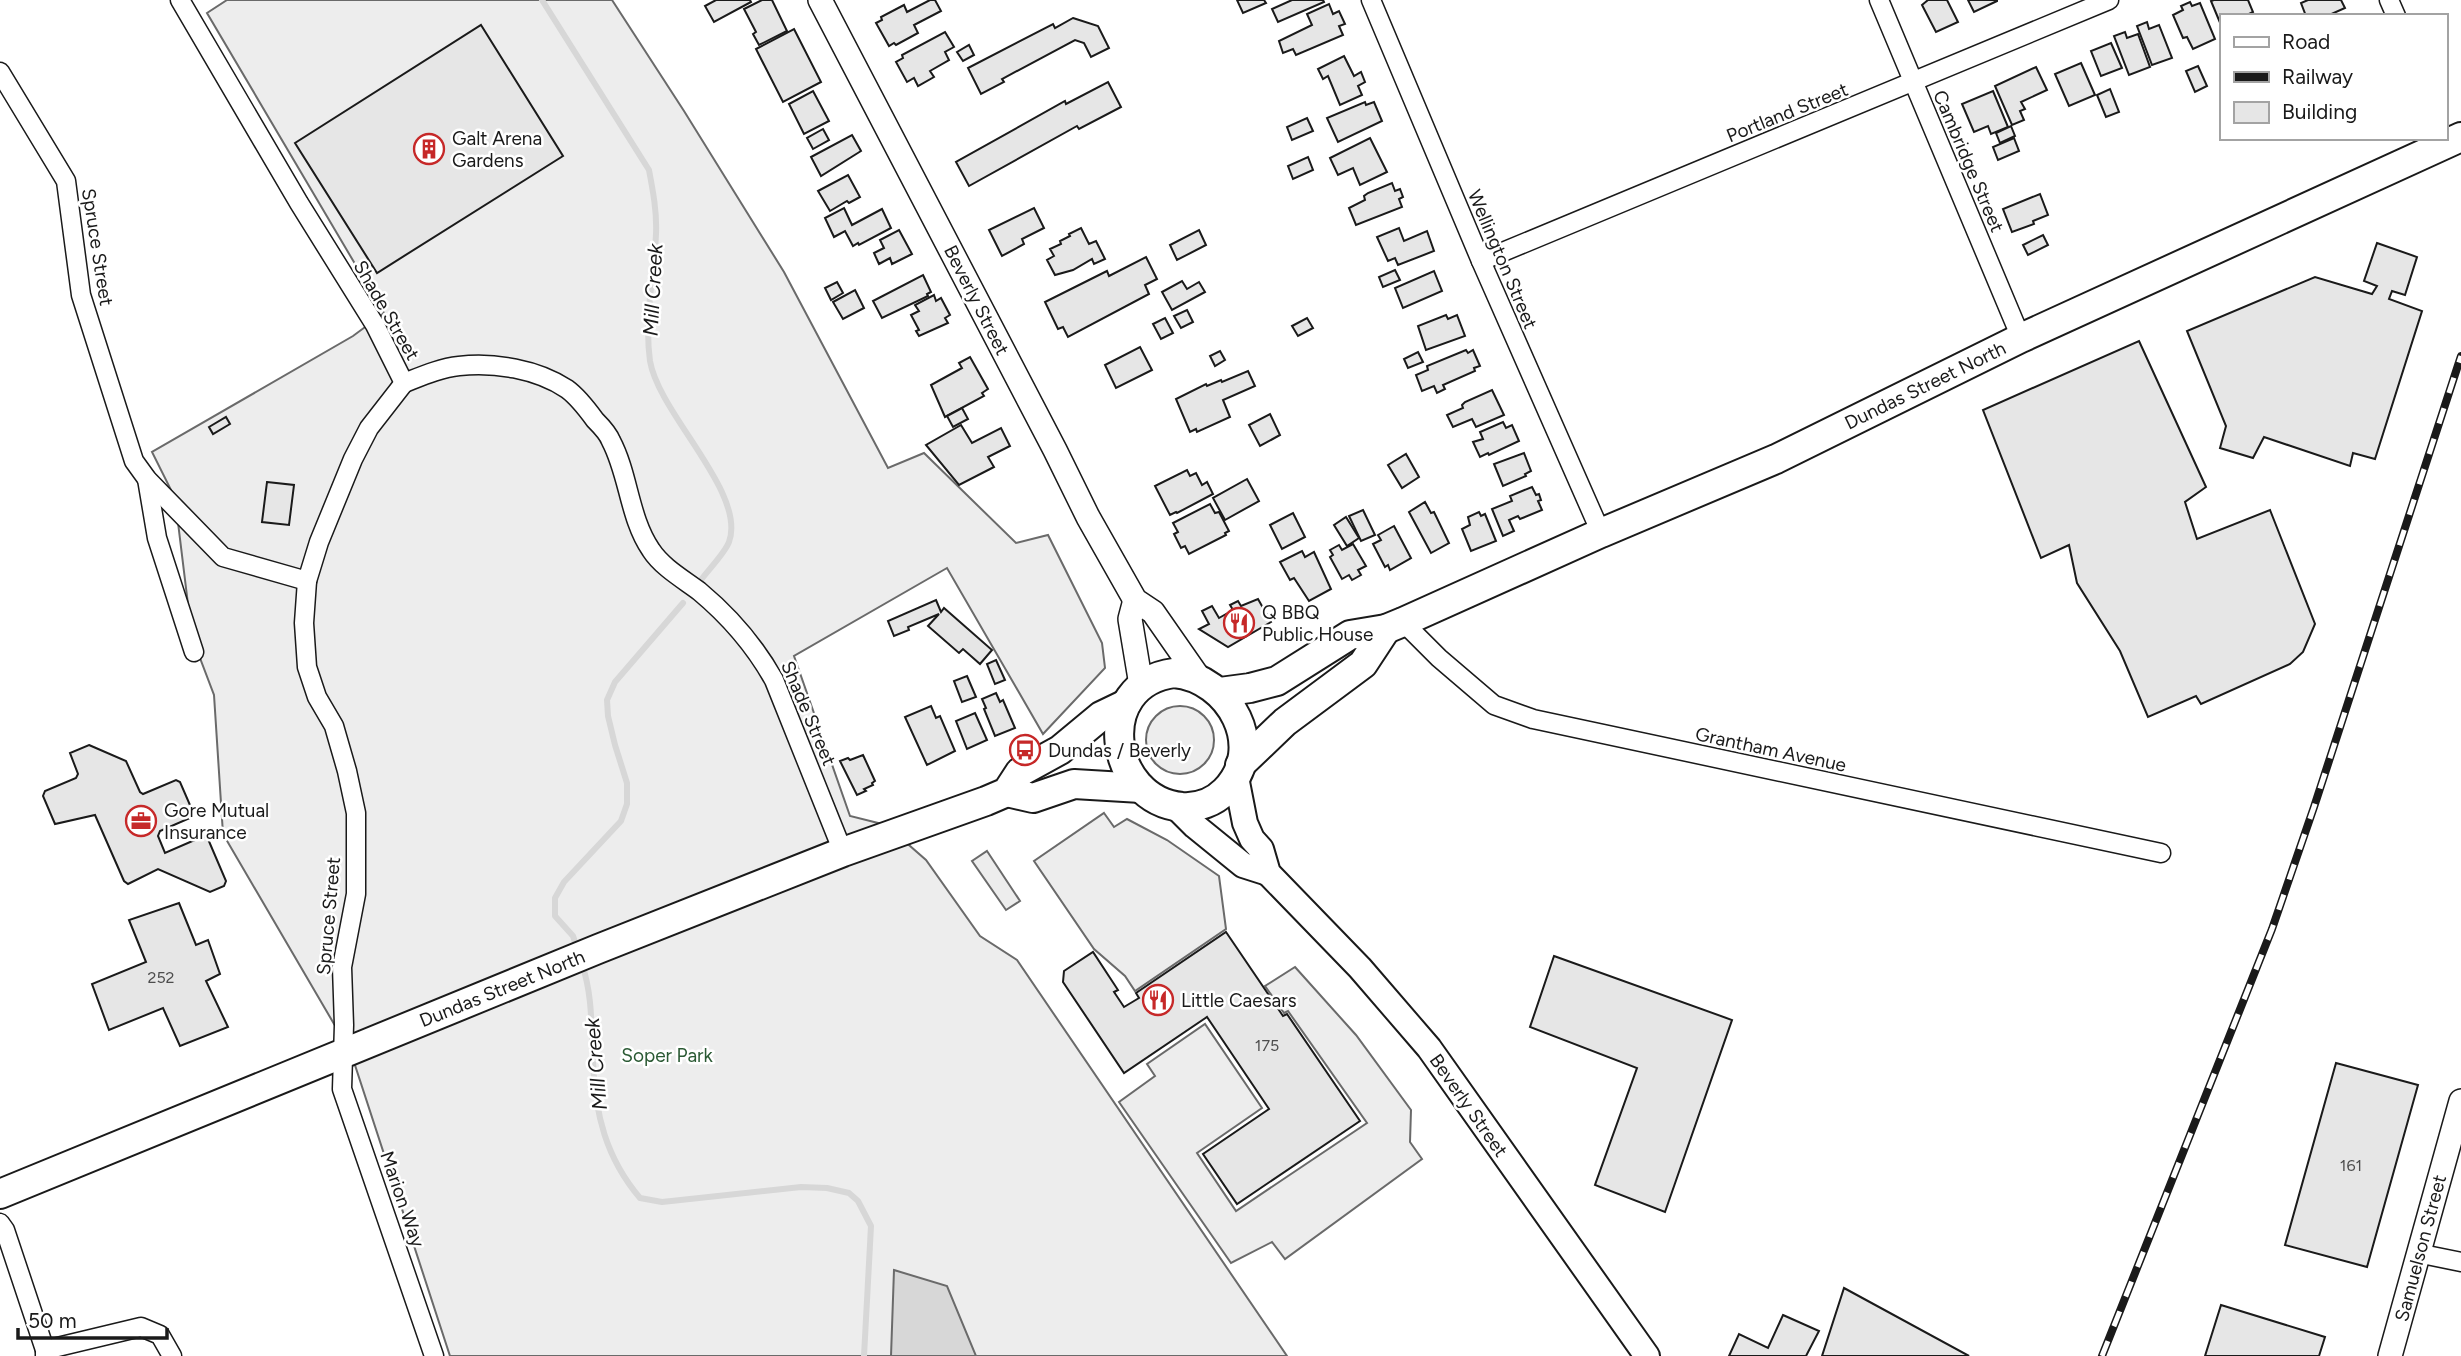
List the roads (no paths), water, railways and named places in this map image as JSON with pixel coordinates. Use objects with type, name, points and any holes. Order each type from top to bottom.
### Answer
[{"type":"main road","name":"Dundas Street North","points":[[1209,685],[1250,688],[1277,681],[1350,635],[1395,625],[1776,459],[2021,338],[2456,139]]},
{"type":"main road","points":[[1238,771],[1243,753],[1240,726],[1229,702],[1209,685],[1174,673],[1151,679],[1133,694],[1119,728],[1121,754],[1133,778],[1163,803],[1199,806],[1220,796],[1238,771],[1285,722],[1363,664],[1395,625]]},
{"type":"main road","name":"Dundas Street North","points":[[0,1194],[598,949],[843,852],[971,808],[1007,792],[1020,772],[1060,750],[1133,694]]},
{"type":"main road","name":"Beverly Street","points":[[1238,771],[1245,823],[1252,839],[1261,849],[1268,873],[1360,968],[1429,1048],[1647,1356]]},
{"type":"main road","name":"Dundas Street North","points":[[1007,792],[1033,798],[1074,784],[1142,788]]},
{"type":"main road","name":"Beverly Street","points":[[1175,806],[1243,865],[1268,873]]},
{"type":"street","name":"Shade Street","points":[[180,0],[299,204],[375,325],[404,383],[435,371],[460,366],[506,367],[543,377],[567,389],[584,404],[611,440],[638,524],[651,551],[711,601],[761,656],[774,680],[843,852]]},
{"type":"street","name":"Beverly Street","points":[[820,0],[1080,502],[1135,600],[1153,612],[1209,685]]},
{"type":"street","name":"Wellington Street","points":[[1371,0],[1481,261],[1601,533]]},
{"type":"street","name":"Cambridge Street","points":[[1879,0],[2021,338]]},
{"type":"street","name":"Portland Street","points":[[1481,261],[2109,0]]},
{"type":"street","name":"Spruce Street","points":[[0,72],[66,181],[81,295],[135,461],[147,479],[223,557],[307,581]]},
{"type":"street","name":"Spruce Street","points":[[343,1054],[342,967],[356,894],[356,813],[334,726],[317,697],[307,667],[304,623],[307,581],[319,542],[353,459],[369,428],[404,383]]},
{"type":"street","name":"Spruce Street","points":[[147,479],[157,538],[194,652]]},
{"type":"street","points":[[1133,694],[1130,619],[1135,600]]},
{"type":"street","name":"Grantham Avenue","points":[[1395,625],[1494,705],[1533,719],[2161,853]]},
{"type":"street","name":"Marion Way","points":[[343,1054],[341,1089],[434,1356]]},
{"type":"street","name":"Samuelson Street","points":[[2390,1356],[2461,1101]]},
{"type":"street","points":[[0,1223],[5,1230],[45,1353],[141,1327],[160,1335],[172,1356]]},
{"type":"street","points":[[2417,1253],[2461,1262]]},
{"type":"waterway","name":"Mill Creek","points":[[542,0],[649,170],[656,226],[649,313],[650,361],[669,405],[726,500],[731,522],[727,546],[701,580]]},
{"type":"waterway","name":"Mill Creek","points":[[578,951],[573,936],[555,916],[555,898],[564,882],[621,821],[627,804],[627,783],[608,716],[607,700],[615,682],[683,603]]},
{"type":"waterway","name":"Mill Creek","points":[[582,964],[590,1001],[596,1100],[604,1134],[628,1183],[640,1198],[662,1202],[801,1187],[827,1188],[849,1193],[858,1201],[871,1226],[864,1356]]},
{"type":"railway","points":[[2102,1356],[2272,929],[2461,356]]},
{"type":"place","name":"Galt Arena Gardens","points":[[429,149]]},
{"type":"place","name":"Q BBQ Public House","points":[[1239,623]]},
{"type":"place","name":"Dundas / Beverly","points":[[1025,750]]},
{"type":"place","name":"Gore Mutual Insurance","points":[[141,821]]},
{"type":"place","name":"Little Caesars","points":[[1158,1000]]},
{"type":"park label","name":"Soper Park","points":[[667,1055]]}]
